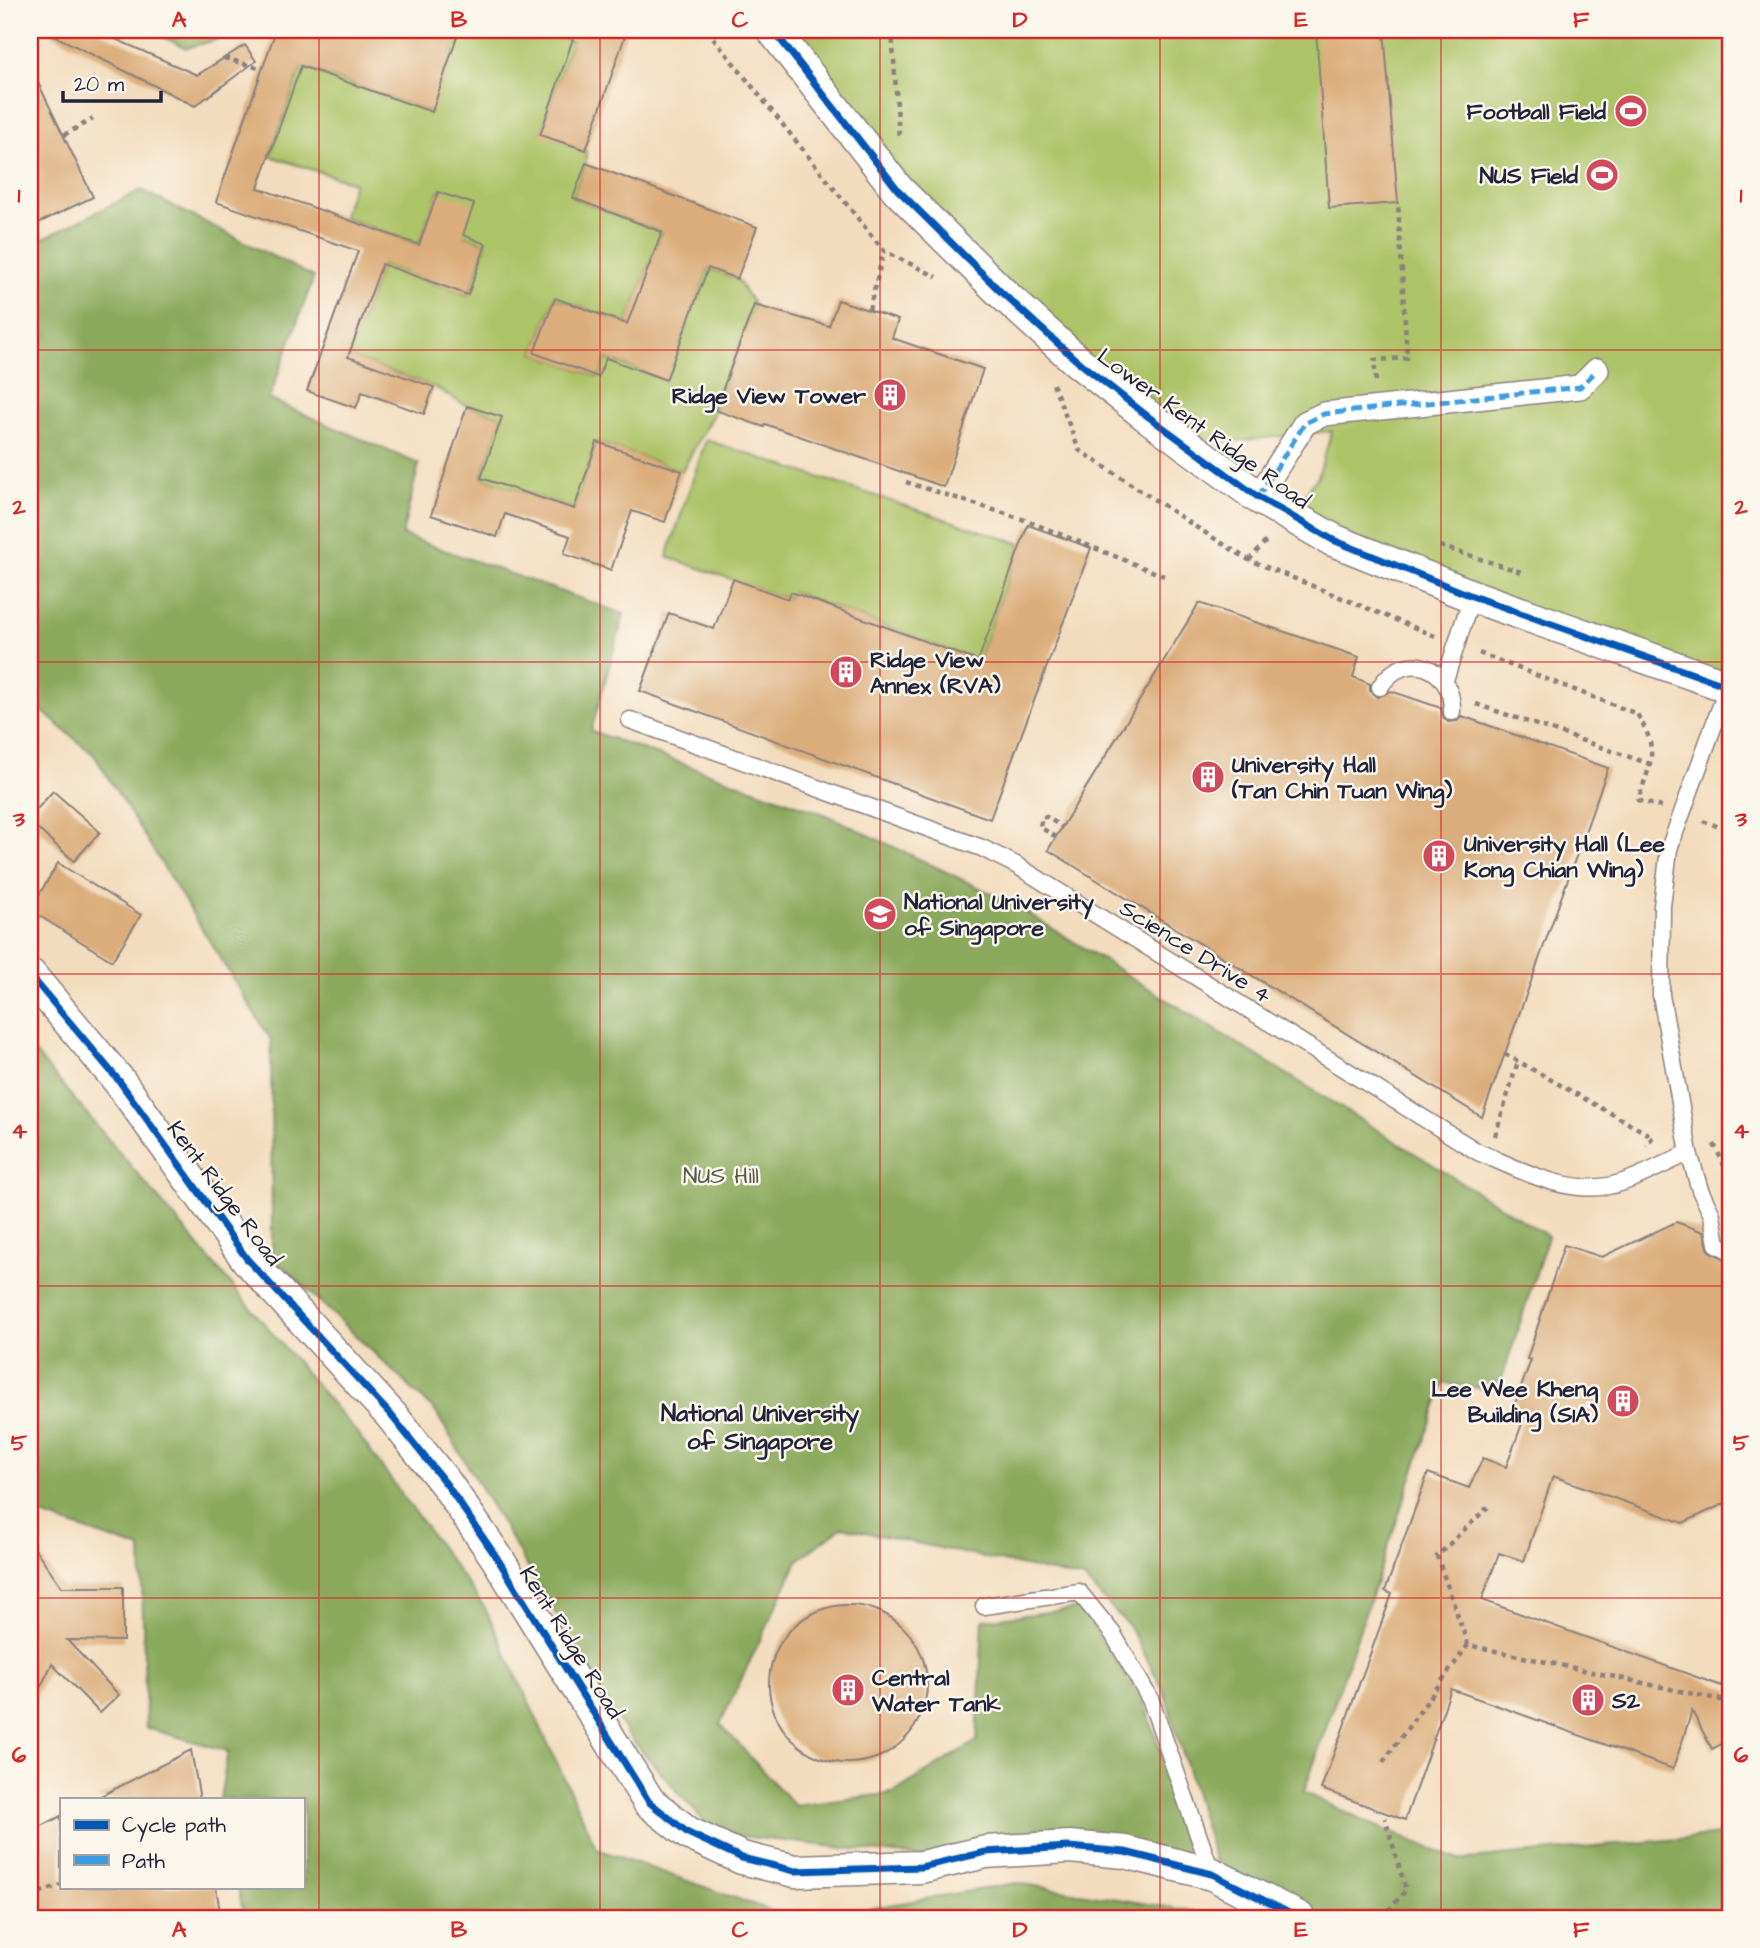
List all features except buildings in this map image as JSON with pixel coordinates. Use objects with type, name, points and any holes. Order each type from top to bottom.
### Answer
[{"type":"street","name":"Lower Kent Ridge Road","points":[[773,30],[898,191],[1001,292],[1116,392],[1258,496],[1333,540],[1472,596],[1729,687]]},
{"type":"street","points":[[1258,496],[1306,423],[1324,414],[1580,387],[1597,370]]},
{"type":"street","name":"Kent Ridge Road","points":[[30,975],[120,1082],[247,1259],[391,1415],[447,1485],[497,1558],[649,1802],[688,1833],[742,1858],[796,1871],[920,1867],[986,1852],[1069,1847],[1125,1852],[1212,1874],[1298,1918]]},
{"type":"lane","points":[[1452,704],[1445,680],[1472,596]]},
{"type":"lane","points":[[1380,687],[1388,674],[1403,666],[1434,671],[1445,680]]},
{"type":"lane","points":[[1729,687],[1669,849],[1662,906],[1661,995],[1689,1153],[1700,1190],[1712,1215],[1717,1244],[1730,1251]]},
{"type":"lane","name":"Science Drive 4","points":[[630,720],[982,848],[1016,865],[1478,1152],[1526,1172],[1575,1188],[1610,1186],[1689,1153]]},
{"type":"lane","points":[[984,1606],[1079,1592],[1113,1634],[1151,1702],[1212,1874]]},
{"type":"path","points":[[708,30],[833,191],[884,251],[942,280]]},
{"type":"path","points":[[891,30],[900,128]]},
{"type":"path","points":[[224,58],[262,69]]},
{"type":"path","points":[[64,135],[93,119]]},
{"type":"path","points":[[1374,360],[1407,358],[1398,203]]},
{"type":"path","points":[[869,310],[884,251]]},
{"type":"path","points":[[1046,375],[1079,450],[1196,527]]},
{"type":"path","points":[[906,482],[1025,520],[1164,576]]},
{"type":"path","points":[[1452,704],[1650,764]]},
{"type":"path","points":[[1056,836],[1040,827],[1042,817],[1047,817],[1062,827]]},
{"type":"path","points":[[1711,824],[1730,831]]},
{"type":"path","points":[[1505,1054],[1653,1137],[1643,1147]]},
{"type":"path","points":[[1491,1146],[1518,1061]]},
{"type":"path","points":[[1468,1645],[1437,1556],[1490,1505]]},
{"type":"path","points":[[1468,1645],[1721,1700],[1730,1696]]},
{"type":"path","points":[[1383,1762],[1468,1645]]},
{"type":"path","points":[[1382,1918],[1406,1890],[1385,1818]]},
{"type":"path","points":[[30,1896],[60,1885]]},
{"type":"green space","points":[[148,30],[233,30],[231,36],[186,48]]},
{"type":"green space","points":[[459,30],[537,30],[572,41],[541,134],[586,150],[586,163],[573,198],[662,232],[627,324],[555,298],[534,353],[598,377],[606,358],[665,380],[708,268],[737,279],[754,305],[715,410],[682,471],[597,442],[574,509],[481,478],[502,417],[467,406],[434,387],[348,357],[382,264],[468,295],[486,244],[463,235],[438,192],[419,245],[343,217],[354,183],[270,156],[301,66],[431,112]]},
{"type":"green space","points":[[776,30],[1730,30],[1730,689],[1289,516],[1318,476],[1332,431],[1196,445],[1001,292]]},
{"type":"green space","name":"NUS Hill","points":[[141,190],[314,277],[269,399],[419,464],[402,535],[624,614],[591,731],[827,815],[1011,903],[1548,1236],[1498,1391],[1444,1383],[1304,1792],[1363,1821],[1459,1860],[1730,1834],[1730,1918],[1320,1918],[1250,1882],[1111,1840],[921,1857],[714,1833],[627,1734],[435,1411],[272,1256],[271,1040],[94,755],[30,701],[30,245]],"holes":[[[842,1527],[1084,1579],[1129,1626],[1164,1691],[1218,1872],[1196,1858],[1145,1705],[1080,1608],[983,1620],[977,1741],[893,1793],[795,1806],[720,1724],[798,1560]]]},
{"type":"green space","points":[[706,440],[1021,544],[978,661],[792,592],[788,599],[667,557]]},
{"type":"green space","points":[[30,1047],[357,1433],[485,1608],[597,1849],[792,1918],[414,1918],[413,1915],[402,1918],[244,1918],[238,1888],[304,1888],[304,1798],[220,1798],[228,1751],[146,1728],[141,1549],[30,1511]]},
{"type":"green space","points":[[1016,1883],[1193,1911],[1208,1918],[815,1918]]},
{"type":"marked path","points":[[1258,497],[1305,423],[1324,414],[1580,387],[1597,370]]},
{"type":"cycle path","points":[[773,30],[898,190],[1001,292],[1076,360],[1258,497],[1333,540],[1472,596],[1730,687]]},
{"type":"cycle path","points":[[30,975],[120,1082],[247,1259],[391,1415],[447,1485],[497,1558],[649,1802],[688,1833],[742,1858],[795,1871],[921,1867],[986,1852],[1069,1847],[1125,1852],[1212,1874],[1299,1918]]},
{"type":"place","name":"Football Field","points":[[1631,111]]},
{"type":"place","name":"NUS Field","points":[[1602,175]]},
{"type":"place","name":"Ridge View Tower","points":[[890,395]]},
{"type":"place","name":"Ridge View Annex (RVA)","points":[[846,672]]},
{"type":"place","name":"University Hall (Tan Chin Tuan Wing)","points":[[1208,777]]},
{"type":"place","name":"University Hall (Lee Kong Chian Wing)","points":[[1439,856]]},
{"type":"place","name":"National University of Singapore","points":[[880,914]]},
{"type":"place","name":"Lee Wee Kheng Building (S1A)","points":[[1623,1401]]},
{"type":"place","name":"Central Water Tank","points":[[848,1690]]},
{"type":"place","name":"S2","points":[[1588,1700]]},
{"type":"district","name":"National University of Singapore","points":[[760,1427]]}]
